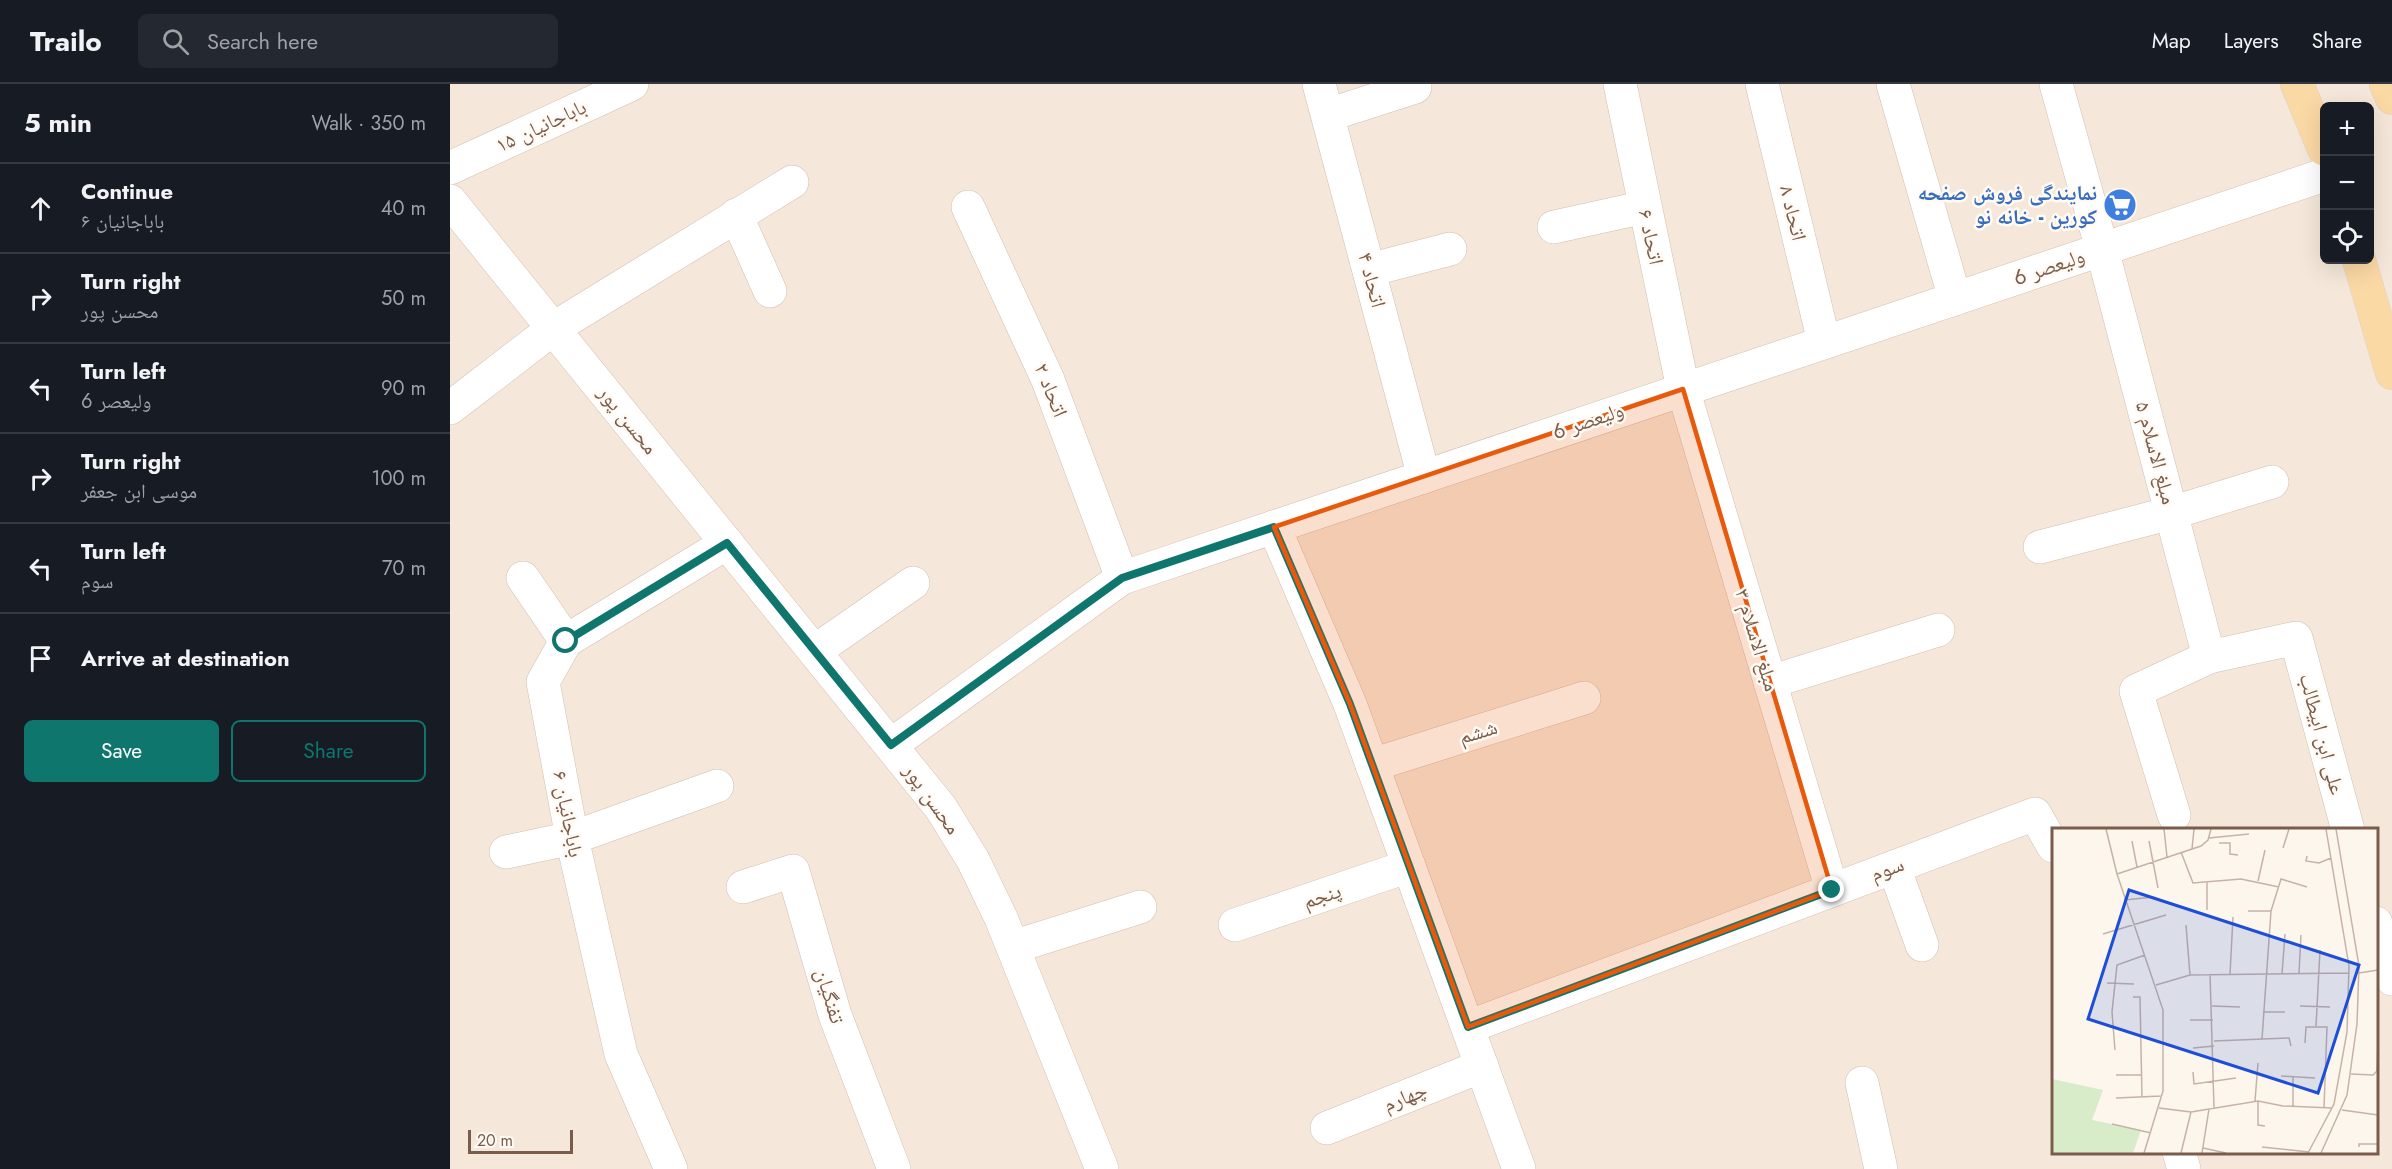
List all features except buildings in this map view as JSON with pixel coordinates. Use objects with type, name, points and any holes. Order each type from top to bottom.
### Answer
[{"type":"main road","points":[[2297,84],[2320,137]]},
{"type":"main road","points":[[2386,84],[2392,98]]},
{"type":"main road","points":[[2360,264],[2392,373]]},
{"type":"street","name":"باباجانیان ۱۵","points":[[450,168],[632,84]]},
{"type":"street","name":"اتحاد ۴","points":[[1320,84],[1424,477]]},
{"type":"street","name":"اتحاد ۶","points":[[1620,84],[1683,389]]},
{"type":"street","name":"اتحاد ۸","points":[[1762,84],[1824,342]]},
{"type":"street","points":[[1893,84],[1955,298]]},
{"type":"street","name":"مبلغ الاسلام ۵","points":[[2056,84],[2103,249],[2210,657]]},
{"type":"street","points":[[1328,115],[1415,87]]},
{"type":"street","name":"ولیعصر 6","points":[[891,745],[1122,578],[2320,177]]},
{"type":"street","points":[[450,408],[554,328],[792,182]]},
{"type":"street","name":"محسن پور","points":[[450,201],[941,808],[982,880],[1013,947],[1102,1169]]},
{"type":"street","name":"اتحاد ۲","points":[[968,207],[1048,380],[1122,578]]},
{"type":"street","points":[[1554,227],[1645,207]]},
{"type":"street","points":[[736,215],[770,291]]},
{"type":"street","points":[[1369,270],[1450,249]]},
{"type":"street","name":"مبلغ الاسلام ۳","points":[[1683,389],[1832,890]]},
{"type":"street","points":[[2040,547],[2171,513],[2272,482]]},
{"type":"street","points":[[1274,527],[1350,704],[1519,1169]]},
{"type":"street","name":"باباجانیان ۶","points":[[671,1169],[621,1054],[572,838],[543,682],[566,641],[727,543]]},
{"type":"street","points":[[523,578],[566,641]]},
{"type":"street","points":[[815,651],[913,584]]},
{"type":"street","points":[[1770,682],[1938,630]]},
{"type":"street","name":"علی ابن ابیطالب","points":[[2210,657],[2296,638],[2347,828]]},
{"type":"street","points":[[2174,815],[2136,690],[2210,657]]},
{"type":"street","name":"ششم","points":[[1372,765],[1584,698]]},
{"type":"street","points":[[506,852],[572,838],[717,786]]},
{"type":"street","name":"سوم","points":[[1468,1027],[2035,814],[2052,844]]},
{"type":"street","name":"پنجم","points":[[1235,926],[1409,866]]},
{"type":"street","points":[[1894,867],[1922,945]]},
{"type":"street","name":"تفنگیان","points":[[743,887],[793,871],[835,1015],[894,1169]]},
{"type":"street","points":[[1013,947],[1140,907]]},
{"type":"street","points":[[2377,926],[2392,979]]},
{"type":"street","name":"چهارم","points":[[1327,1128],[1482,1066]]},
{"type":"street","points":[[1862,1083],[1881,1169]]},
{"type":"street","points":[[2180,1154],[2184,1169]]},
{"type":"highlighted area","points":[[1683,389],[1832,890],[1468,1027],[1350,704],[1274,527]]},
{"type":"shaded area","points":[[450,84],[2392,84],[2392,1169],[450,1169]]},
{"type":"place","name":"نمایندگی فروش صفحه کورین - خانه نو","points":[[2120,205]]},
{"type":"route","points":[[566,641],[727,543],[891,745],[1122,578],[1274,527],[1350,704],[1468,1027],[1832,890]]}]
